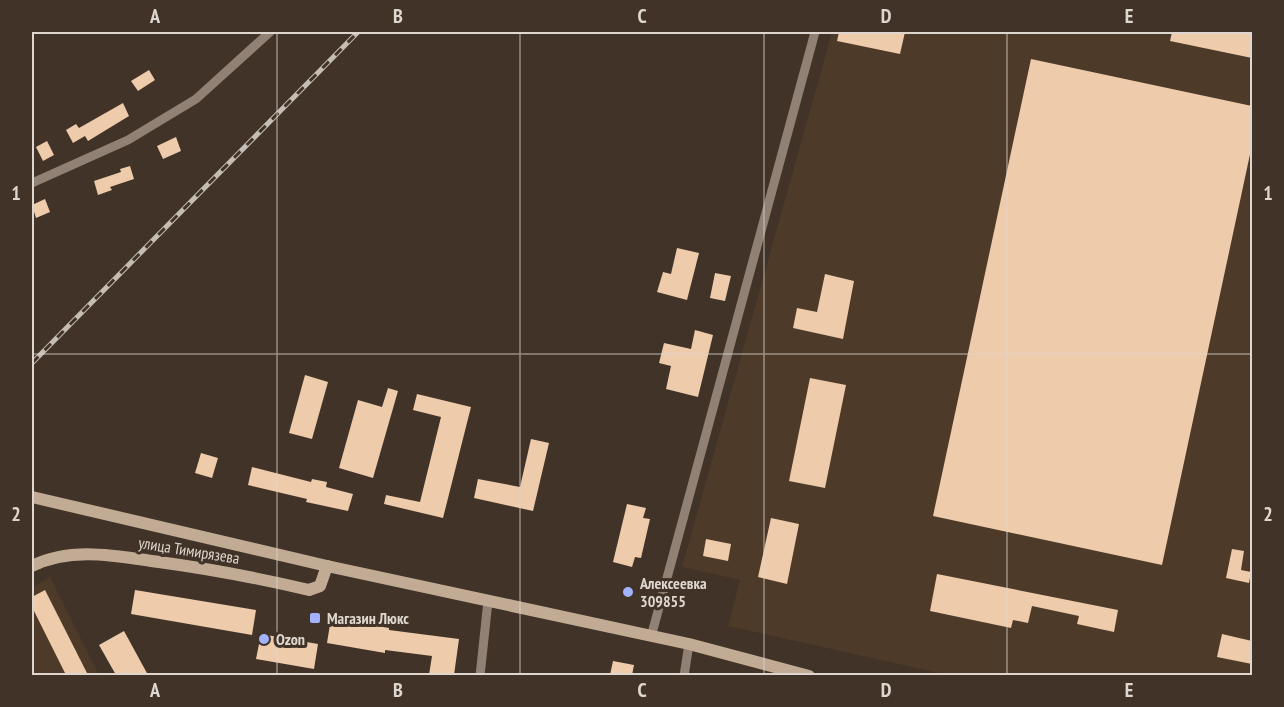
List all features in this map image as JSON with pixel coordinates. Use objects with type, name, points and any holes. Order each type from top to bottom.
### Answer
[{"type":"main road","points":[[32,497],[327,566],[689,644],[809,675]]},
{"type":"main road","name":"улица Тимирязева","points":[[32,566],[46,558],[96,553],[223,570],[309,590],[320,586],[327,566]]},
{"type":"street","points":[[32,183],[128,140],[178,111],[196,99],[270,32]]},
{"type":"street","points":[[651,637],[815,32]]},
{"type":"street","points":[[480,675],[488,601]]},
{"type":"street","points":[[684,675],[689,644]]},
{"type":"shaded area","points":[[832,32],[1252,32],[1252,675],[948,675],[728,626],[740,580],[682,567]]},
{"type":"shaded area","points":[[50,577],[99,675],[32,676],[32,587]]},
{"type":"building","points":[[839,32],[905,32],[900,54],[837,41]]},
{"type":"building","points":[[1172,32],[1252,32],[1252,58],[1170,41]]},
{"type":"building","points":[[1031,59],[1252,106],[1252,145],[1162,565],[933,516]]},
{"type":"building","points":[[149,70],[155,80],[138,91],[131,81]]},
{"type":"building","points":[[123,103],[129,116],[88,141],[85,136],[73,143],[66,130],[76,124],[79,128]]},
{"type":"building","points":[[176,137],[181,151],[163,159],[157,146]]},
{"type":"building","points":[[47,141],[54,155],[43,161],[36,147]]},
{"type":"building","points":[[130,166],[134,179],[110,187],[112,190],[98,195],[94,181],[121,172],[120,169]]},
{"type":"building","points":[[45,199],[50,212],[36,218],[32,205]]},
{"type":"building","points":[[677,248],[699,253],[687,300],[657,292],[663,272],[671,274]]},
{"type":"building","points":[[715,273],[731,276],[725,301],[710,298]]},
{"type":"building","points":[[825,274],[854,281],[843,339],[793,328],[797,308],[817,312]]},
{"type":"building","points":[[695,330],[713,335],[698,397],[666,389],[671,366],[659,363],[664,343],[691,349]]},
{"type":"building","points":[[305,375],[328,382],[312,439],[289,433]]},
{"type":"building","points":[[810,378],[846,385],[825,488],[789,481]]},
{"type":"building","points":[[388,388],[398,391],[373,478],[339,468],[358,400],[382,407]]},
{"type":"building","points":[[417,394],[471,407],[443,518],[384,504],[386,495],[420,502],[441,417],[413,410]]},
{"type":"building","points":[[531,439],[549,443],[533,511],[474,498],[478,479],[520,487]]},
{"type":"building","points":[[201,453],[218,458],[212,478],[195,473]]},
{"type":"building","points":[[252,467],[311,482],[312,479],[327,482],[326,487],[353,494],[348,511],[306,502],[307,499],[248,485]]},
{"type":"building","points":[[627,504],[646,508],[643,518],[650,519],[641,558],[635,557],[632,567],[613,562]]},
{"type":"building","points":[[771,518],[799,524],[787,584],[758,577]]},
{"type":"building","points":[[706,539],[731,544],[728,561],[703,556]]},
{"type":"building","points":[[1232,549],[1244,551],[1241,570],[1251,572],[1249,583],[1226,578]]},
{"type":"building","points":[[937,574],[1118,610],[1114,632],[1077,624],[1079,616],[1032,606],[1028,623],[1013,620],[1011,628],[930,611]]},
{"type":"building","points":[[45,590],[88,675],[66,675],[32,607],[32,597]]},
{"type":"building","points":[[135,590],[256,610],[252,635],[131,614]]},
{"type":"building","points":[[331,618],[389,628],[389,630],[459,639],[454,675],[429,675],[432,656],[385,650],[385,653],[327,643]]},
{"type":"building","points":[[124,631],[148,675],[116,675],[99,645]]},
{"type":"building","points":[[261,634],[318,644],[314,669],[256,659]]},
{"type":"building","points":[[1222,634],[1252,641],[1252,664],[1217,657]]},
{"type":"building","points":[[613,661],[634,665],[632,675],[610,675]]},
{"type":"railway","points":[[32,363],[358,32]]},
{"type":"place","name":"Алексеевка 309855","points":[[628,592]]},
{"type":"place","name":"Магазин Люкс","points":[[315,618]]},
{"type":"place","name":"Ozon","points":[[264,639]]}]
